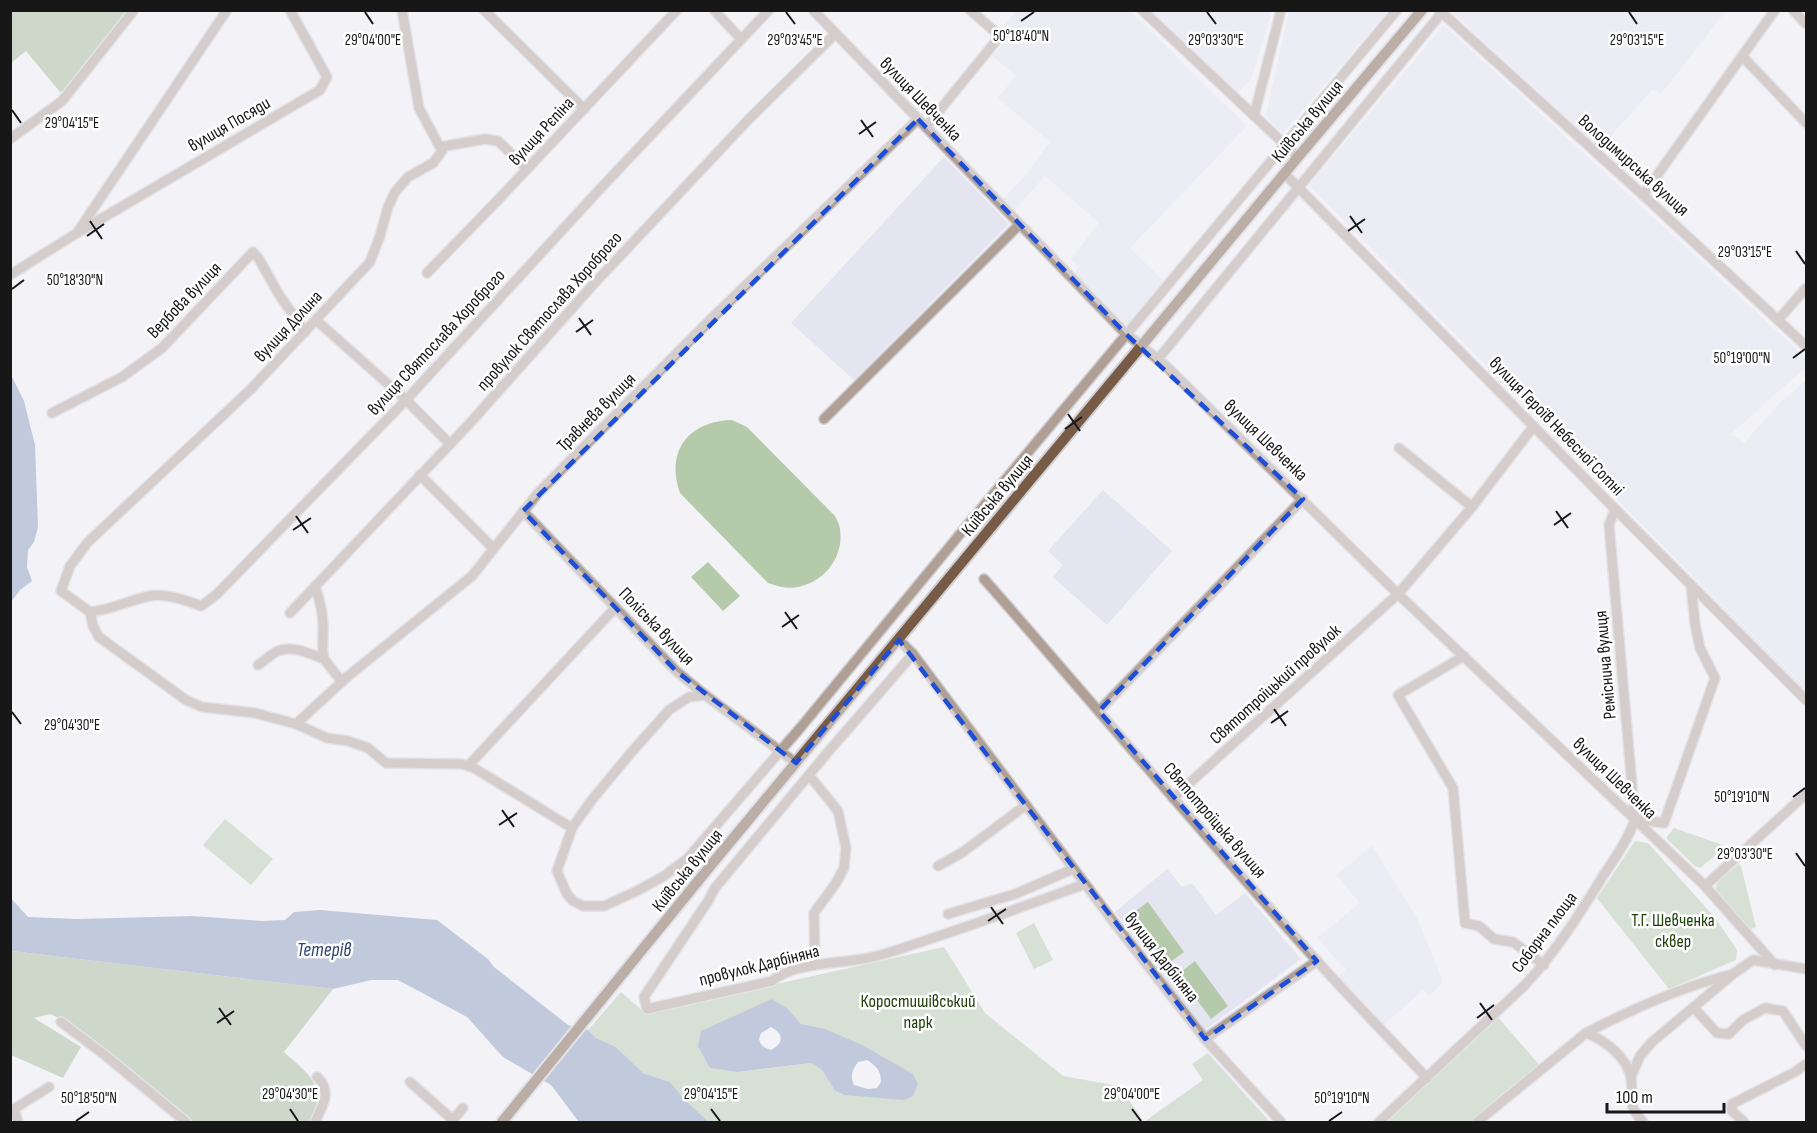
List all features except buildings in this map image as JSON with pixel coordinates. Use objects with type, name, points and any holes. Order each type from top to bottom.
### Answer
[{"type":"main road","name":"Київська вулиця","points":[[502,1122],[716,859],[1422,10]]},
{"type":"street","points":[[10,139],[62,101],[134,10]]},
{"type":"street","points":[[10,275],[76,233],[227,10]]},
{"type":"street","name":"вулиця Посяди","points":[[76,233],[320,90],[327,77],[290,10]]},
{"type":"street","points":[[402,10],[419,108],[440,147],[485,139],[498,141],[527,169]]},
{"type":"street","points":[[484,10],[584,109]]},
{"type":"street","name":"вулиця Рєпіна","points":[[427,273],[677,10]]},
{"type":"street","points":[[714,10],[741,39]]},
{"type":"street","name":"вулиця Святослава Хороброго","points":[[90,612],[105,611],[152,596],[184,599],[201,606],[216,595],[406,400],[769,10]]},
{"type":"street","name":"вулиця Шевченка","points":[[813,10],[1126,334],[1158,359],[1398,594],[1705,886],[1775,965]]},
{"type":"street","points":[[926,127],[1000,36],[970,10]]},
{"type":"street","points":[[1142,10],[1298,157]]},
{"type":"street","points":[[1254,116],[1281,10]]},
{"type":"street","name":"Київська вулиця","points":[[572,828],[558,871],[567,894],[573,901],[583,906],[604,906],[637,891],[664,876],[688,858],[801,728],[1397,10]]},
{"type":"street","points":[[1643,195],[1775,10]]},
{"type":"street","points":[[1793,10],[1806,24]]},
{"type":"street","points":[[1158,359],[1442,11]]},
{"type":"street","name":"Володимирська вулиця","points":[[1442,11],[1806,346]]},
{"type":"street","name":"провулок Святослава Хороброго","points":[[290,613],[450,444],[591,287],[748,120],[835,34]]},
{"type":"street","points":[[1743,57],[1806,123]]},
{"type":"street","name":"Травнева вулиця","points":[[296,724],[342,682],[472,576],[546,485],[711,319],[918,119]]},
{"type":"street","name":"вулиця Долина","points":[[90,612],[61,591],[70,566],[88,542],[251,389],[370,261],[395,192],[408,177],[432,163],[442,152],[440,147]]},
{"type":"street","name":"вулиця Героїв Небесної Сотні","points":[[1285,174],[1533,427],[1806,700]]},
{"type":"street","points":[[824,419],[1019,225]]},
{"type":"street","name":"Вербова вулиця","points":[[52,413],[122,377],[162,348],[253,252],[305,332]]},
{"type":"street","points":[[1778,320],[1806,288]]},
{"type":"street","points":[[316,320],[406,400],[450,444]]},
{"type":"street","name":"Святотроїцький провулок","points":[[1173,798],[1398,594],[1472,507],[1533,427]]},
{"type":"street","points":[[1399,448],[1472,507]]},
{"type":"street","points":[[420,475],[493,548]]},
{"type":"street","points":[[1100,711],[1303,499]]},
{"type":"street","name":"Реміснича вулиця","points":[[1615,509],[1609,525],[1635,819]]},
{"type":"street","name":"Поліська вулиця","points":[[523,511],[676,671],[796,763]]},
{"type":"street","name":"Святотроїцька вулиця","points":[[984,579],[1317,961],[1427,1078]]},
{"type":"street","points":[[1635,819],[1664,823],[1715,678],[1700,648],[1691,585]]},
{"type":"street","points":[[315,586],[323,622],[322,652],[324,659],[342,682]]},
{"type":"street","points":[[468,766],[615,608]]},
{"type":"street","points":[[90,612],[93,626],[99,637],[186,700],[202,707],[255,713],[296,724],[327,738],[348,741],[368,748],[386,763],[468,766],[572,828],[591,801],[669,710],[689,697],[705,695]]},
{"type":"street","name":"вулиця Дарбіняна","points":[[899,640],[913,654],[1073,869],[1205,1039],[1281,1122]]},
{"type":"street","points":[[258,665],[278,651],[288,650],[303,651],[324,659]]},
{"type":"street","points":[[814,965],[814,914],[844,868],[846,848],[838,811],[809,775],[913,654]]},
{"type":"street","points":[[1464,656],[1398,695],[1453,788],[1466,922],[1479,926],[1494,939],[1513,942],[1544,965]]},
{"type":"street","name":"провулок Дарбіняна","points":[[809,775],[715,888],[644,997],[647,1009],[772,981],[780,974],[814,965],[857,960],[890,952],[1085,884]]},
{"type":"street","points":[[1705,886],[1806,794]]},
{"type":"street","points":[[938,866],[963,852],[1026,805]]},
{"type":"street","name":"Соборна площа","points":[[1379,1122],[1544,965],[1586,905],[1630,834],[1635,819]]},
{"type":"street","points":[[948,914],[1015,894],[1073,869]]},
{"type":"street","points":[[1643,1122],[1632,1107],[1631,1077],[1640,1056],[1652,1042],[1733,974],[1754,960],[1806,968]]},
{"type":"street","points":[[1205,1039],[1317,961]]},
{"type":"street","points":[[1477,1122],[1586,1033],[1712,979],[1733,974]]},
{"type":"street","points":[[1694,1008],[1717,1033],[1729,1034],[1743,1020],[1765,1008],[1783,1011],[1806,1046]]},
{"type":"street","points":[[61,1022],[186,1122]]},
{"type":"street","points":[[1586,1033],[1601,1039],[1615,1051],[1631,1077]]},
{"type":"street","points":[[1744,1122],[1732,1111],[1731,1104],[1795,1072],[1806,1064]]},
{"type":"street","points":[[315,1122],[326,1095],[323,1083],[317,1077]]},
{"type":"street","points":[[410,1082],[452,1121],[463,1108]]},
{"type":"street","points":[[18,1122],[14,1109],[49,1087]]},
{"type":"highlighted area","points":[[918,119],[1126,334],[1303,499],[1099,711],[1317,961],[1205,1039],[899,640],[796,763],[676,671],[523,511]]},
{"type":"shaded area","points":[[1453,10],[1726,11],[1661,94],[1653,89],[1600,148],[1452,12]]},
{"type":"shaded area","points":[[1016,11],[1130,11],[1247,126],[1130,248],[1167,284],[1126,329],[1073,276],[1079,267],[1070,260],[1099,223],[1045,176],[1014,211],[1003,199],[1023,178],[1050,142],[998,98],[1016,75],[992,56],[1006,40],[999,32]]},
{"type":"shaded area","points":[[1147,11],[1272,11],[1251,80],[1236,94]]},
{"type":"shaded area","points":[[1289,11],[1388,11],[1283,133],[1266,115]]},
{"type":"shaded area","points":[[1444,25],[1806,358],[1806,367],[1731,434],[1744,443],[1779,404],[1806,380],[1806,692],[1309,185]]},
{"type":"shaded area","points":[[944,157],[1009,224],[854,380],[791,323]]},
{"type":"shaded area","points":[[1103,490],[1172,551],[1107,625],[1053,577],[1063,565],[1048,551]]},
{"type":"shaded area","points":[[1372,846],[1417,918],[1443,982],[1429,996],[1423,990],[1384,1025],[1342,982],[1340,975],[1346,970],[1317,938],[1360,903],[1336,875]]},
{"type":"shaded area","points":[[1167,869],[1182,887],[1192,883],[1216,915],[1245,893],[1301,959],[1205,1030],[1115,912]]},
{"type":"green space","points":[[11,11],[130,11],[66,90],[60,92],[26,51],[11,63]]},
{"type":"green space","points":[[732,420],[747,427],[835,516],[839,524],[838,554],[825,573],[805,585],[793,588],[768,583],[680,493],[676,478],[676,464],[684,441],[704,426]]},
{"type":"green space","points":[[708,562],[740,596],[723,611],[691,577]]},
{"type":"green space","points":[[225,819],[273,859],[251,885],[203,845]]},
{"type":"green space","points":[[1674,828],[1720,844],[1724,848],[1700,868],[1695,866],[1666,838]]},
{"type":"green space","name":"Т.Г. Шевченка сквер","points":[[1635,841],[1648,843],[1716,919],[1737,950],[1736,960],[1669,989],[1597,898]]},
{"type":"green space","points":[[1739,864],[1756,927],[1746,931],[1716,889],[1717,882]]},
{"type":"green space","points":[[1148,902],[1184,952],[1166,965],[1130,915]]},
{"type":"green space","points":[[1034,923],[1053,960],[1034,969],[1016,933]]},
{"type":"green space","name":"Коростишівський парк","points":[[944,947],[985,1013],[1063,1076],[1119,1086],[1144,1122],[709,1122],[670,1082],[643,1073],[616,1047],[596,1038],[588,1030],[621,992],[645,1013]],"holes":[[[772,999],[787,1008],[801,1024],[918,1084],[844,1095],[835,1091],[822,1070],[811,1063],[739,1072],[742,1014]]]},
{"type":"green space","points":[[11,951],[333,989],[284,1052],[308,1075],[316,1089],[316,1109],[311,1122],[193,1122],[110,1055],[50,1014],[34,1018],[81,1047],[63,1078],[11,1055]]},
{"type":"green space","points":[[1195,961],[1228,1006],[1211,1019],[1178,974]]},
{"type":"green space","points":[[1496,1015],[1541,1067],[1471,1122],[1386,1122]]},
{"type":"green space","points":[[1208,1053],[1270,1122],[1144,1122],[1203,1080],[1192,1064]]},
{"type":"water","points":[[11,375],[24,401],[35,445],[38,527],[34,542],[28,550],[27,567],[32,581],[20,590],[11,602]]},
{"type":"water","name":"Тетерів","points":[[10,897],[28,917],[77,919],[192,916],[262,921],[285,920],[294,912],[320,910],[437,920],[568,1025],[588,1030],[596,1038],[616,1047],[643,1073],[670,1082],[709,1122],[579,1122],[551,1085],[503,1057],[467,1017],[398,980],[371,980],[333,989],[11,951]]},
{"type":"water","points":[[772,999],[787,1008],[801,1024],[825,1029],[862,1045],[913,1074],[918,1084],[913,1096],[904,1100],[844,1095],[835,1091],[822,1070],[811,1063],[738,1072],[710,1068],[698,1046],[701,1031]],"holes":[[[771,1027],[781,1038],[771,1050],[763,1046],[759,1039],[761,1033]],[[867,1060],[879,1072],[881,1082],[877,1088],[868,1089],[854,1085],[852,1073],[856,1065],[858,1062]]]}]
